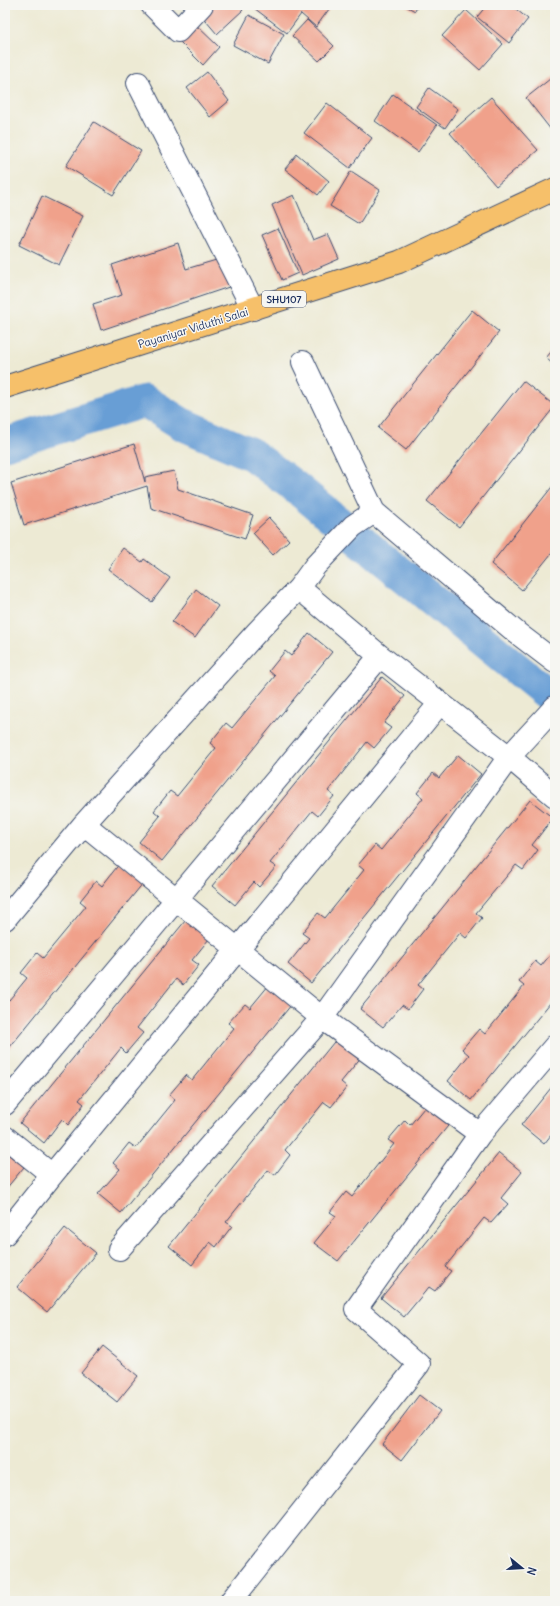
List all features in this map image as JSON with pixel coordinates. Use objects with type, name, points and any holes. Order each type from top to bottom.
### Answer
[{"type":"main road","name":"Payaniyar Viduthi Salai","points":[[5,387],[399,262],[555,189]]},
{"type":"street","points":[[152,5],[178,31],[202,5]]},
{"type":"street","points":[[138,82],[253,309]]},
{"type":"street","points":[[302,362],[374,512],[555,662]]},
{"type":"street","points":[[5,919],[84,824],[256,633],[299,588],[315,566],[353,526],[374,512]]},
{"type":"street","points":[[299,588],[380,656],[440,703],[515,750],[555,796]]},
{"type":"street","points":[[5,1104],[380,656]]},
{"type":"street","points":[[5,1234],[440,703]]},
{"type":"street","points":[[119,1249],[322,1018],[515,750],[555,707]]},
{"type":"street","points":[[84,824],[322,1018],[480,1134]]},
{"type":"street","points":[[231,1601],[419,1364],[356,1309],[480,1134],[555,1046]]},
{"type":"street","points":[[5,1137],[52,1175]]},
{"type":"building","points":[[210,5],[238,5],[243,10],[217,34],[200,14]]},
{"type":"building","points":[[250,5],[332,5],[316,27],[301,14],[287,33]]},
{"type":"building","points":[[404,5],[418,5],[415,11]]},
{"type":"building","points":[[487,5],[511,5],[528,19],[509,43],[477,17]]},
{"type":"building","points":[[466,10],[503,44],[480,70],[442,36]]},
{"type":"building","points":[[249,15],[284,34],[268,64],[233,45]]},
{"type":"building","points":[[307,20],[334,46],[319,61],[292,36]]},
{"type":"building","points":[[194,23],[219,47],[203,65],[178,40]]},
{"type":"building","points":[[207,72],[229,101],[210,117],[187,88]]},
{"type":"building","points":[[555,75],[555,135],[526,98]]},
{"type":"building","points":[[429,88],[458,109],[445,128],[416,107]]},
{"type":"building","points":[[393,94],[437,125],[418,152],[375,121]]},
{"type":"building","points":[[491,97],[538,150],[496,186],[450,133]]},
{"type":"building","points":[[327,103],[372,138],[350,168],[304,133]]},
{"type":"building","points":[[94,122],[141,151],[113,195],[66,166]]},
{"type":"building","points":[[297,154],[329,181],[318,195],[285,169]]},
{"type":"building","points":[[351,171],[380,190],[359,224],[330,206]]},
{"type":"building","points":[[294,195],[313,240],[328,234],[339,259],[302,275],[272,205]]},
{"type":"building","points":[[42,196],[83,216],[59,265],[19,245]]},
{"type":"building","points":[[278,228],[298,273],[282,280],[262,235]]},
{"type":"building","points":[[178,243],[186,269],[223,258],[232,286],[101,330],[93,304],[122,295],[112,265]]},
{"type":"building","points":[[472,310],[499,332],[406,450],[378,428]]},
{"type":"building","points":[[555,347],[555,366],[546,358]]},
{"type":"building","points":[[523,381],[555,406],[459,527],[427,501]]},
{"type":"building","points":[[134,444],[145,482],[145,477],[174,471],[178,489],[253,515],[245,539],[151,508],[147,486],[24,525],[11,483]]},
{"type":"building","points":[[555,483],[555,549],[522,590],[491,564]]},
{"type":"building","points":[[269,518],[289,540],[273,555],[253,533]]},
{"type":"building","points":[[123,548],[142,562],[144,559],[170,578],[152,602],[108,569]]},
{"type":"building","points":[[196,589],[218,606],[195,638],[172,622]]},
{"type":"building","points":[[309,633],[332,652],[162,861],[139,842],[160,816],[154,811],[170,791],[177,796],[216,748],[210,743],[226,723],[232,728],[275,676],[269,671],[285,651],[291,656]]},
{"type":"building","points":[[382,677],[405,696],[384,723],[391,728],[374,748],[367,742],[328,791],[334,796],[318,816],[312,811],[270,863],[276,867],[259,887],[254,882],[235,905],[212,886]]},
{"type":"building","points":[[458,755],[481,774],[311,983],[288,964],[309,938],[302,933],[318,913],[325,918],[364,870],[358,865],[375,845],[381,850],[423,798],[417,793],[433,773],[439,778]]},
{"type":"building","points":[[530,800],[553,818],[532,845],[538,850],[523,870],[516,865],[476,913],[482,918],[466,938],[460,933],[418,985],[423,989],[408,1009],[402,1005],[383,1027],[360,1009]]},
{"type":"building","points":[[120,863],[144,882],[5,1053],[5,1005],[27,978],[21,973],[37,953],[43,958],[86,906],[80,901],[96,881],[102,886]]},
{"type":"building","points":[[190,915],[213,934],[192,960],[199,965],[183,985],[176,979],[137,1028],[143,1033],[126,1053],[121,1048],[79,1100],[84,1104],[68,1125],[62,1119],[44,1143],[20,1123]]},
{"type":"building","points":[[555,949],[555,997],[471,1100],[448,1081],[469,1055],[462,1049],[479,1029],[485,1034],[524,986],[519,982],[535,961],[541,966]]},
{"type":"building","points":[[269,985],[292,1004],[121,1213],[98,1194],[120,1169],[113,1163],[129,1143],[136,1148],[175,1100],[169,1095],[186,1075],[192,1080],[234,1028],[228,1023],[245,1004],[250,1008]]},
{"type":"building","points":[[338,1037],[362,1056],[341,1082],[347,1087],[331,1107],[324,1102],[285,1150],[290,1155],[275,1175],[268,1170],[226,1222],[232,1226],[216,1247],[210,1242],[192,1265],[169,1246]]},
{"type":"building","points":[[555,1083],[555,1130],[544,1144],[521,1125]]},
{"type":"building","points":[[429,1102],[452,1121],[338,1261],[314,1243],[336,1216],[330,1212],[346,1192],[352,1197],[394,1144],[388,1140],[405,1120],[410,1125]]},
{"type":"building","points":[[5,1152],[24,1167],[5,1190]]},
{"type":"building","points":[[499,1153],[522,1172],[501,1198],[508,1204],[491,1223],[484,1218],[445,1267],[451,1271],[435,1291],[429,1287],[404,1317],[381,1298]]},
{"type":"building","points":[[65,1228],[96,1253],[47,1312],[17,1287]]},
{"type":"building","points":[[102,1347],[138,1376],[117,1402],[81,1373]]},
{"type":"building","points":[[419,1395],[440,1411],[402,1460],[382,1444]]},
{"type":"waterway","points":[[5,444],[145,401],[182,424],[251,454],[294,486],[555,700]]}]
